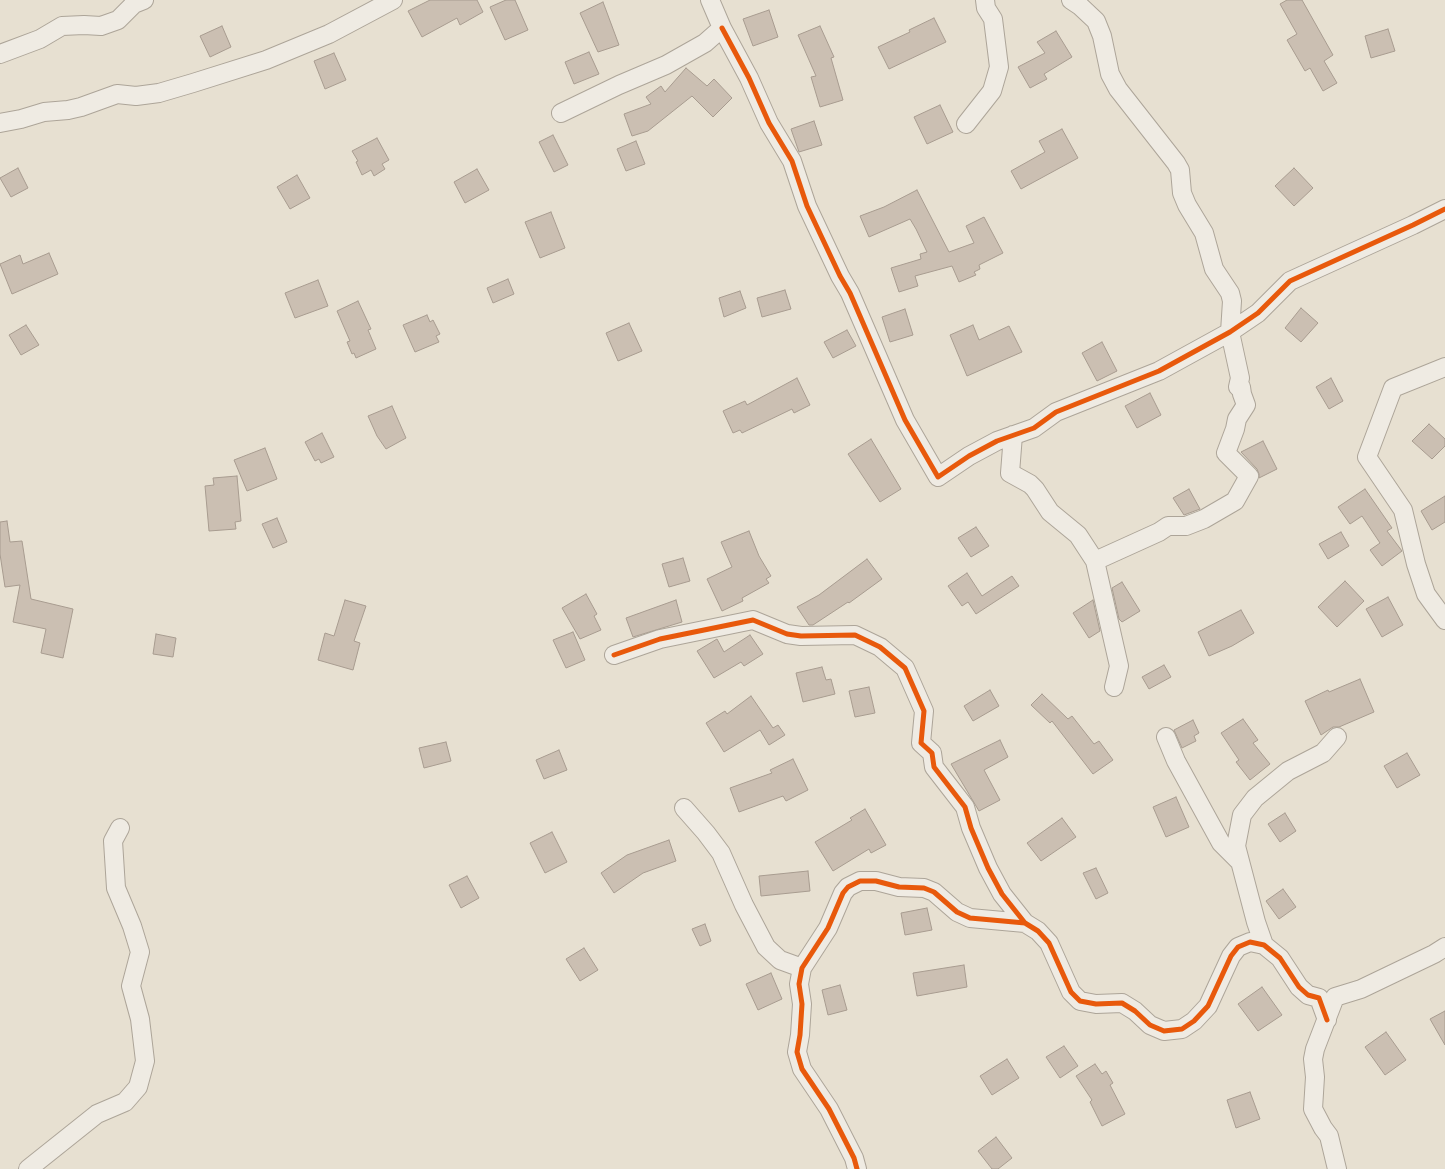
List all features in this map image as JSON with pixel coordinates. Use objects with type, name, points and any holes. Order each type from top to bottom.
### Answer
[{"type":"street","points":[[0,54],[40,40],[62,26],[101,26],[118,20],[134,4],[144,0]]},
{"type":"street","points":[[0,123],[44,112],[81,107],[117,94],[136,96],[159,94],[266,60],[329,34],[393,0]]},
{"type":"street","points":[[710,0],[769,123],[792,161],[807,206],[850,293],[905,420],[938,477],[969,456],[997,441],[1034,428],[1056,412],[1159,371],[1230,332],[1258,313],[1290,281],[1445,209]]},
{"type":"street","points":[[966,124],[992,91],[999,67],[993,20],[984,0]]},
{"type":"street","points":[[1071,0],[1096,21],[1102,36],[1110,74],[1118,89],[1180,170],[1182,193],[1204,233],[1214,269],[1230,293],[1232,301],[1230,332],[1240,378],[1238,387],[1241,387],[1246,405],[1237,419],[1226,453],[1249,476],[1235,501],[1204,519],[1186,526],[1168,526],[1096,562]]},
{"type":"street","points":[[561,113],[666,65],[705,43],[722,28]]},
{"type":"street","points":[[1445,367],[1393,388],[1367,457],[1403,510],[1416,564],[1426,594],[1445,620]]},
{"type":"street","points":[[1013,435],[1010,473],[1030,484],[1036,490],[1050,512],[1078,535],[1096,562],[1119,666],[1114,687]]},
{"type":"street","points":[[614,655],[660,639],[753,620],[786,634],[801,636],[855,635],[880,647],[904,668],[924,711],[920,744],[932,753],[934,767],[966,807],[970,828],[1002,894],[1025,923],[1038,931],[1049,943],[1071,992],[1080,1000],[1096,1004],[1122,1003],[1135,1011],[1150,1025],[1164,1031],[1182,1029],[1194,1021],[1208,1006],[1227,963],[1238,947],[1250,942],[1264,945],[1280,958],[1299,987],[1308,995],[1319,998],[1327,1020]]},
{"type":"street","points":[[1166,737],[1176,761],[1221,843],[1240,862]]},
{"type":"street","points":[[1264,945],[1236,846],[1242,815],[1255,798],[1288,771],[1323,753],[1337,737]]},
{"type":"street","points":[[684,808],[721,853],[744,905],[766,947],[780,960],[802,968]]},
{"type":"street","points":[[28,1169],[97,1114],[125,1102],[138,1087],[145,1061],[140,1019],[131,986],[140,952],[132,926],[116,888],[113,841],[120,828]]},
{"type":"street","points":[[857,1169],[854,1158],[829,1109],[802,1069],[797,1052],[802,1004],[799,984],[802,968],[828,928],[843,894],[848,887],[860,880],[876,881],[899,887],[924,888],[934,892],[957,912],[970,918],[1025,923]]},
{"type":"street","points":[[997,919],[1002,894]]},
{"type":"street","points":[[1337,1169],[1329,1136],[1313,1109],[1315,1078],[1313,1058],[1320,1034],[1335,997],[1361,989],[1445,947]]},
{"type":"building","points":[[430,0],[477,0],[483,12],[460,25],[457,18],[422,37],[408,11]]},
{"type":"building","points":[[506,0],[515,0],[528,30],[505,40],[490,7]]},
{"type":"building","points":[[1287,0],[1302,0],[1333,55],[1324,61],[1337,83],[1323,91],[1310,68],[1305,71],[1287,40],[1297,34],[1280,4]]},
{"type":"building","points":[[603,2],[619,45],[598,52],[580,13]]},
{"type":"building","points":[[769,10],[778,37],[753,46],[743,19]]},
{"type":"building","points":[[934,18],[946,42],[889,69],[878,47]]},
{"type":"building","points":[[222,26],[231,47],[210,57],[200,36]]},
{"type":"building","points":[[820,26],[834,57],[831,58],[843,100],[820,107],[811,77],[816,76],[798,35]]},
{"type":"building","points":[[1388,29],[1395,51],[1371,58],[1365,36]]},
{"type":"building","points":[[1056,31],[1072,57],[1044,74],[1047,79],[1030,88],[1018,67],[1045,53],[1037,42]]},
{"type":"building","points":[[589,52],[599,74],[574,84],[565,62]]},
{"type":"building","points":[[334,53],[346,80],[325,89],[314,61]]},
{"type":"building","points":[[686,68],[707,86],[714,79],[732,98],[713,117],[692,96],[648,131],[632,136],[624,114],[651,104],[646,97],[661,86],[665,92]]},
{"type":"building","points":[[940,105],[953,132],[927,144],[914,117]]},
{"type":"building","points":[[814,121],[822,145],[799,152],[791,129]]},
{"type":"building","points":[[1062,129],[1078,158],[1021,189],[1011,171],[1045,152],[1039,141]]},
{"type":"building","points":[[553,135],[568,165],[554,172],[539,142]]},
{"type":"building","points":[[377,138],[389,160],[382,164],[385,169],[374,176],[371,170],[362,175],[356,162],[358,161],[352,151]]},
{"type":"building","points":[[636,141],[645,164],[626,171],[617,149]]},
{"type":"building","points":[[18,168],[28,188],[11,197],[0,178]]},
{"type":"building","points":[[1294,168],[1313,188],[1294,206],[1275,186]]},
{"type":"building","points":[[477,169],[489,190],[465,203],[454,182]]},
{"type":"building","points":[[297,175],[310,198],[290,209],[277,187]]},
{"type":"building","points":[[917,190],[949,252],[974,243],[966,226],[984,217],[1003,253],[979,265],[980,269],[974,272],[976,275],[959,282],[952,266],[915,276],[918,286],[899,292],[891,268],[921,259],[920,254],[927,252],[916,229],[910,219],[869,237],[860,216],[884,207]]},
{"type":"building","points":[[551,212],[565,248],[540,258],[525,222]]},
{"type":"building","points":[[49,253],[58,274],[12,294],[0,264],[20,255],[23,264]]},
{"type":"building","points":[[508,279],[514,294],[493,303],[487,288]]},
{"type":"building","points":[[318,280],[328,306],[295,318],[285,293]]},
{"type":"building","points":[[785,290],[791,309],[762,317],[757,298]]},
{"type":"building","points":[[740,291],[746,308],[724,317],[719,298]]},
{"type":"building","points":[[358,301],[371,329],[368,330],[376,349],[356,358],[354,353],[352,354],[347,342],[350,341],[337,311]]},
{"type":"building","points":[[1301,308],[1318,323],[1301,342],[1285,328]]},
{"type":"building","points":[[905,309],[913,335],[890,342],[882,317]]},
{"type":"building","points":[[427,315],[430,322],[433,320],[440,334],[436,336],[439,342],[415,352],[403,325]]},
{"type":"building","points":[[629,323],[642,351],[618,361],[606,333]]},
{"type":"building","points":[[26,325],[39,345],[21,355],[9,335]]},
{"type":"building","points":[[973,325],[979,340],[1009,326],[1022,352],[967,376],[950,335]]},
{"type":"building","points":[[847,330],[856,346],[833,358],[824,342]]},
{"type":"building","points":[[1102,342],[1117,371],[1097,381],[1082,353]]},
{"type":"building","points":[[797,378],[810,405],[794,413],[792,409],[742,433],[740,430],[733,433],[723,411],[745,401],[747,405]]},
{"type":"building","points":[[1331,378],[1343,401],[1329,409],[1316,387]]},
{"type":"building","points":[[1150,393],[1161,415],[1137,428],[1125,406]]},
{"type":"building","points":[[392,406],[406,438],[386,449],[377,436],[368,416]]},
{"type":"building","points":[[1429,424],[1445,439],[1445,446],[1432,459],[1412,441]]},
{"type":"building","points":[[322,433],[334,457],[321,463],[319,459],[315,461],[305,442]]},
{"type":"building","points":[[871,439],[901,489],[880,502],[848,454]]},
{"type":"building","points":[[1263,441],[1277,469],[1259,478],[1257,469],[1241,452]]},
{"type":"building","points":[[265,448],[277,479],[247,491],[234,460]]},
{"type":"building","points":[[237,476],[241,521],[235,522],[236,529],[209,531],[205,486],[214,485],[213,478]]},
{"type":"building","points":[[1189,489],[1200,509],[1184,515],[1173,498]]},
{"type":"building","points":[[1365,489],[1392,528],[1387,531],[1402,551],[1382,566],[1370,550],[1380,543],[1362,516],[1350,524],[1338,507]]},
{"type":"building","points":[[1445,496],[1445,522],[1432,530],[1421,511]]},
{"type":"building","points":[[277,518],[287,542],[273,548],[262,524]]},
{"type":"building","points":[[7,521],[10,542],[22,541],[31,599],[73,609],[63,658],[41,653],[46,629],[13,622],[20,585],[5,587],[0,554],[0,522]]},
{"type":"building","points":[[976,527],[989,546],[971,557],[958,538]]},
{"type":"building","points":[[749,531],[759,556],[771,576],[766,579],[769,583],[742,598],[743,601],[722,611],[707,579],[732,567],[721,542]]},
{"type":"building","points":[[1341,532],[1349,546],[1328,559],[1319,544]]},
{"type":"building","points":[[683,558],[690,581],[669,587],[662,564]]},
{"type":"building","points":[[867,559],[882,579],[849,603],[813,625],[809,625],[797,607],[819,595]]},
{"type":"building","points":[[967,573],[982,596],[1012,576],[1019,586],[976,614],[968,602],[962,606],[948,586]]},
{"type":"building","points":[[1345,581],[1364,601],[1337,627],[1318,607]]},
{"type":"building","points":[[1122,582],[1140,611],[1122,622],[1119,619],[1112,588]]},
{"type":"building","points":[[586,594],[597,614],[594,616],[601,630],[580,639],[562,608]]},
{"type":"building","points":[[1388,597],[1403,625],[1382,637],[1366,609]]},
{"type":"building","points":[[345,600],[366,606],[354,641],[360,643],[353,670],[318,660],[325,633],[334,636]]},
{"type":"building","points":[[676,600],[682,622],[633,637],[626,618]]},
{"type":"building","points":[[1093,600],[1100,631],[1089,638],[1073,613]]},
{"type":"building","points":[[1241,610],[1254,633],[1232,646],[1209,656],[1198,632]]},
{"type":"building","points":[[573,632],[585,660],[566,668],[553,640]]},
{"type":"building","points":[[156,634],[176,638],[173,657],[153,654]]},
{"type":"building","points":[[750,635],[763,654],[744,666],[741,662],[714,678],[697,651],[717,639],[724,652]]},
{"type":"building","points":[[1164,665],[1171,677],[1149,689],[1142,677]]},
{"type":"building","points":[[822,667],[826,680],[831,679],[835,694],[803,702],[796,673]]},
{"type":"building","points":[[1360,679],[1374,712],[1339,727],[1333,727],[1321,735],[1305,701],[1328,690],[1329,692]]},
{"type":"building","points":[[869,687],[875,713],[855,717],[849,691]]},
{"type":"building","points":[[990,690],[999,706],[973,721],[964,706]]},
{"type":"building","points":[[1042,694],[1068,719],[1072,716],[1094,744],[1099,741],[1113,760],[1093,774],[1052,721],[1050,723],[1031,705]]},
{"type":"building","points":[[751,696],[773,728],[778,725],[785,735],[769,745],[760,730],[724,752],[706,723],[725,711],[727,714]]},
{"type":"building","points":[[1243,719],[1258,740],[1253,743],[1270,764],[1250,780],[1236,762],[1239,760],[1221,733]]},
{"type":"building","points":[[1193,720],[1199,733],[1194,736],[1196,741],[1182,748],[1174,730]]},
{"type":"building","points":[[1000,740],[1008,757],[984,770],[1000,800],[979,811],[951,764]]},
{"type":"building","points":[[446,742],[451,761],[424,768],[419,748]]},
{"type":"building","points":[[559,750],[567,770],[544,779],[536,760]]},
{"type":"building","points":[[1407,753],[1420,775],[1397,788],[1384,766]]},
{"type":"building","points":[[793,759],[808,790],[786,801],[783,796],[739,812],[730,788],[772,773],[770,770]]},
{"type":"building","points":[[1176,797],[1189,827],[1166,837],[1153,807]]},
{"type":"building","points":[[865,809],[886,845],[871,853],[869,849],[833,871],[815,842],[852,820],[850,818]]},
{"type":"building","points":[[1285,813],[1296,831],[1280,842],[1268,824]]},
{"type":"building","points":[[1062,818],[1076,837],[1041,861],[1027,843]]},
{"type":"building","points":[[552,832],[567,862],[545,873],[530,843]]},
{"type":"building","points":[[669,840],[676,861],[643,873],[614,893],[601,873],[627,855]]},
{"type":"building","points":[[1096,868],[1108,893],[1096,899],[1083,873]]},
{"type":"building","points":[[808,871],[810,891],[761,896],[759,876]]},
{"type":"building","points":[[467,876],[479,898],[461,908],[449,885]]},
{"type":"building","points":[[1283,889],[1296,907],[1279,919],[1266,901]]},
{"type":"building","points":[[927,908],[932,930],[905,935],[901,913]]},
{"type":"building","points":[[705,924],[711,941],[700,946],[692,929]]},
{"type":"building","points":[[584,948],[598,970],[580,981],[566,959]]},
{"type":"building","points":[[964,965],[967,987],[917,996],[913,973]]},
{"type":"building","points":[[771,973],[782,999],[758,1010],[746,984]]},
{"type":"building","points":[[840,985],[847,1010],[828,1015],[822,990]]},
{"type":"building","points":[[1262,987],[1282,1015],[1258,1031],[1238,1004]]},
{"type":"building","points":[[1445,1011],[1445,1045],[1430,1019]]},
{"type":"building","points":[[1386,1032],[1406,1060],[1385,1075],[1365,1047]]},
{"type":"building","points":[[1064,1046],[1078,1066],[1060,1078],[1046,1057]]},
{"type":"building","points":[[1007,1059],[1019,1078],[992,1095],[980,1076]]},
{"type":"building","points":[[1095,1064],[1102,1074],[1106,1071],[1113,1083],[1110,1085],[1125,1114],[1102,1126],[1090,1102],[1092,1100],[1076,1076]]},
{"type":"building","points":[[1250,1092],[1260,1119],[1236,1128],[1227,1100]]},
{"type":"building","points":[[996,1137],[1012,1158],[998,1169],[992,1169],[978,1151]]},
{"type":"cycle path","points":[[722,28],[749,78],[769,123],[792,161],[807,206],[850,293],[905,420],[938,477],[969,456],[997,441],[1034,428],[1056,412],[1159,371],[1230,332],[1258,313],[1290,281],[1445,209]]},
{"type":"cycle path","points":[[614,655],[660,639],[753,620],[787,634],[801,636],[855,635],[880,647],[905,668],[924,711],[921,743],[932,753],[934,767],[965,807],[971,828],[988,868],[1002,894],[1025,923]]},
{"type":"cycle path","points":[[857,1169],[854,1158],[829,1109],[802,1069],[797,1052],[802,1004],[799,984],[802,968],[828,928],[843,893],[848,887],[860,881],[876,881],[899,887],[924,888],[934,892],[957,912],[970,918],[1025,923],[1038,931],[1049,943],[1071,992],[1080,1001],[1096,1004],[1122,1003],[1135,1011],[1150,1025],[1164,1031],[1182,1029],[1194,1021],[1208,1006],[1231,956],[1238,947],[1250,942],[1264,945],[1280,958],[1299,987],[1308,995],[1319,998],[1327,1020]]}]
